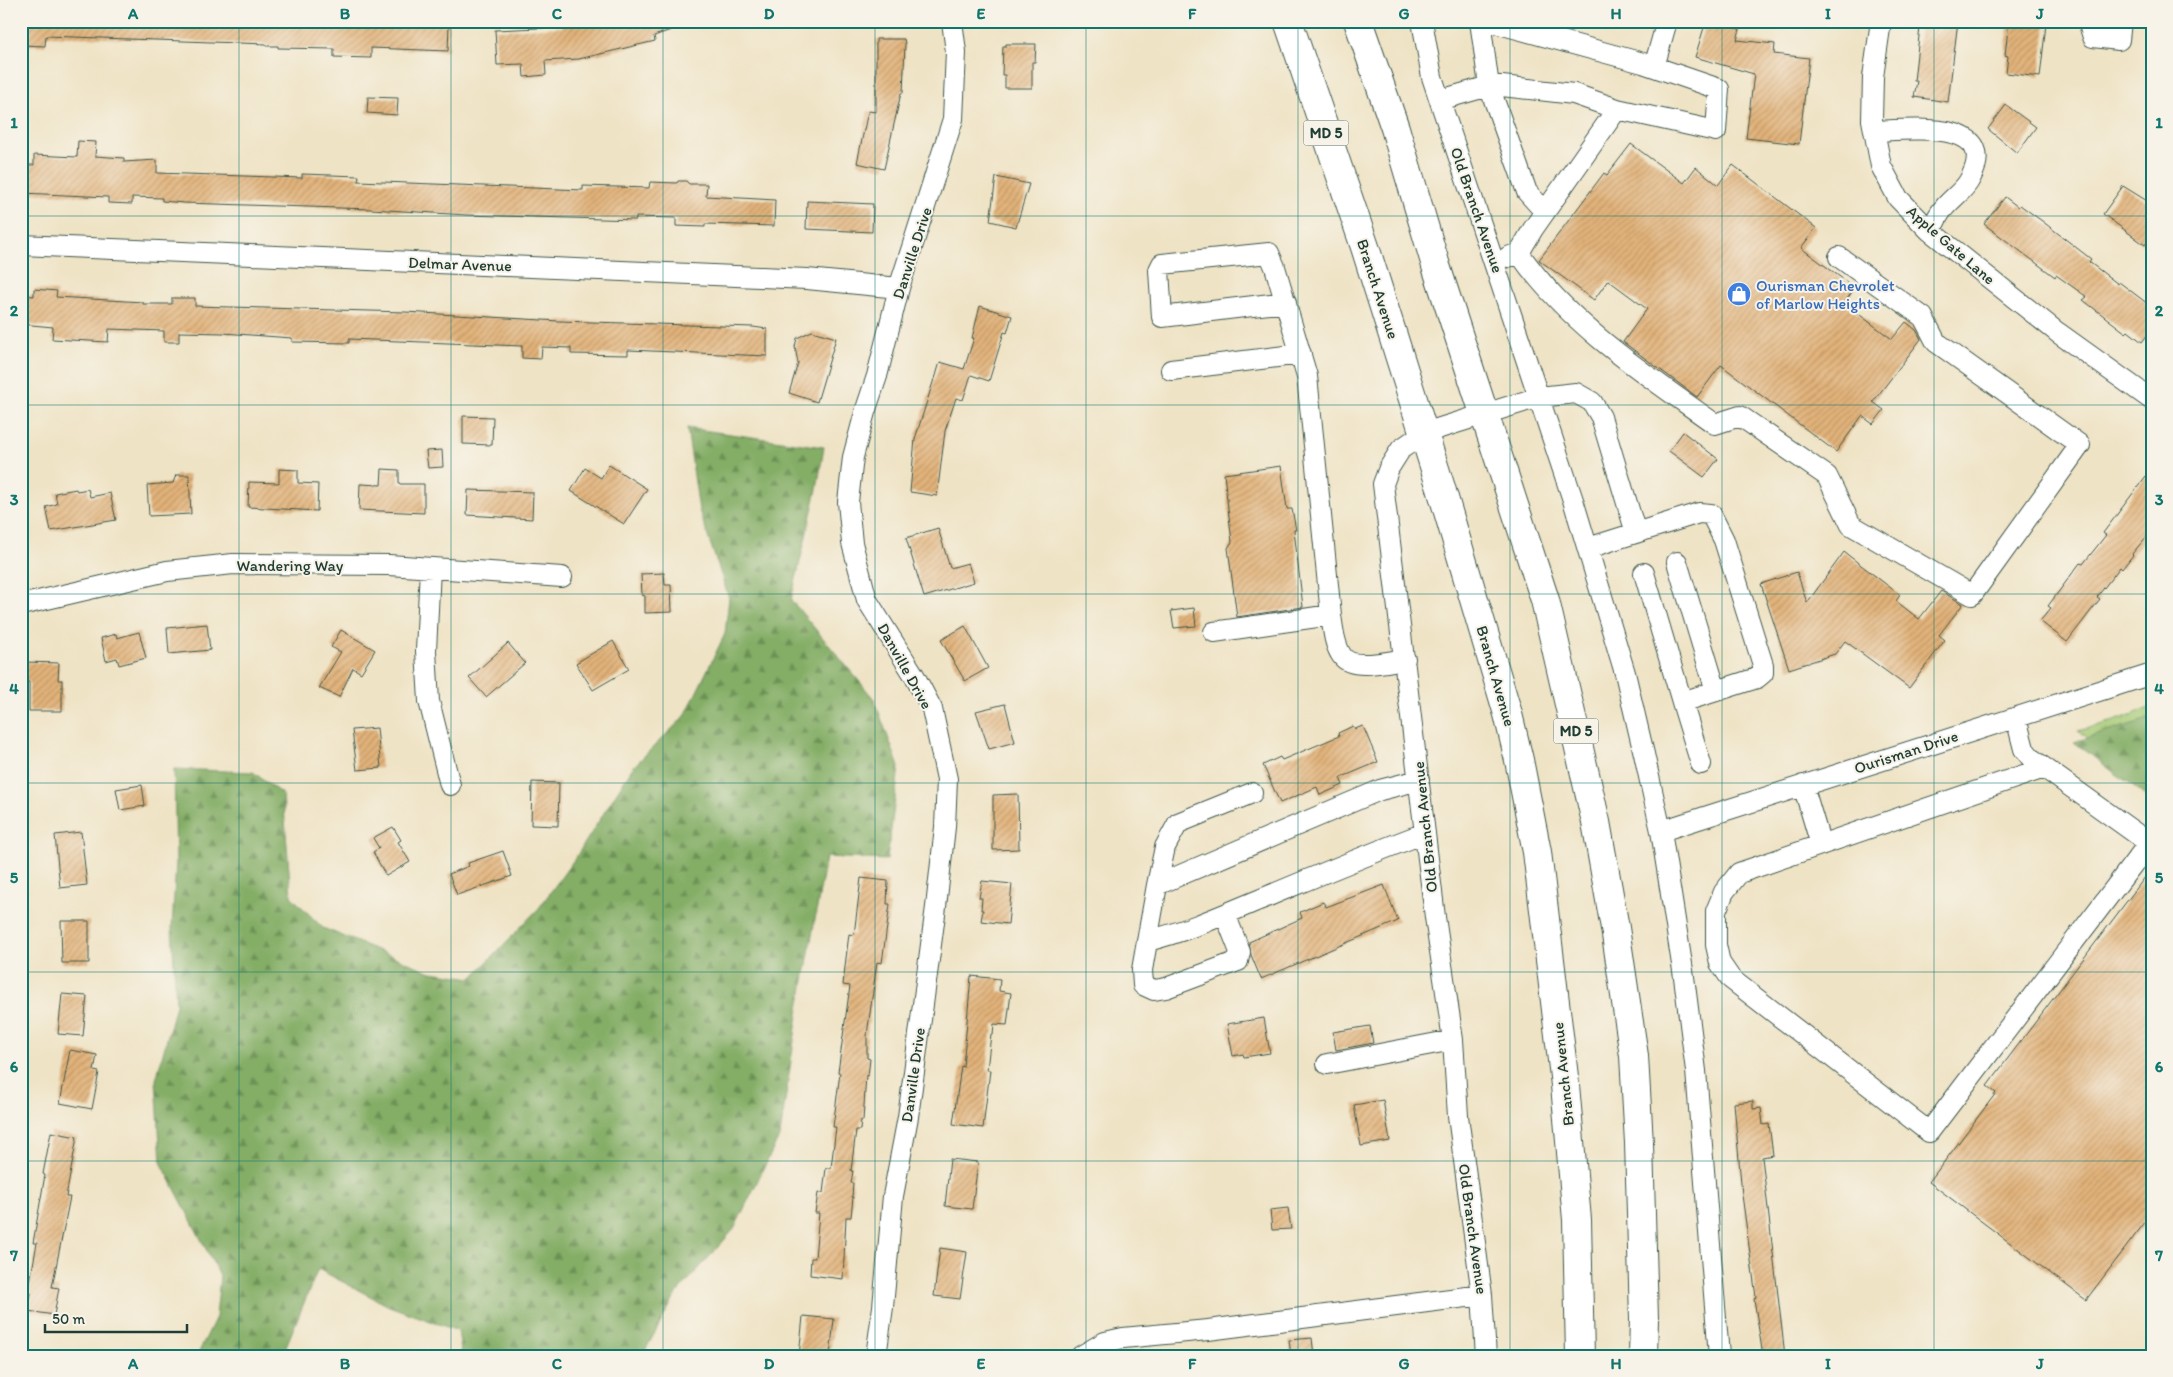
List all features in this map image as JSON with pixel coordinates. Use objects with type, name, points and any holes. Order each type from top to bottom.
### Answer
[{"type":"highway","name":"MD 5","points":[[1358,21],[1396,128],[1436,266],[1545,600],[1596,822],[1615,928],[1634,1056],[1639,1143],[1644,1318],[1643,1356]]},
{"type":"highway","points":[[1372,21],[1396,128]]},
{"type":"highway","name":"Branch Avenue","points":[[1289,23],[1365,247],[1424,433],[1508,714],[1538,852],[1565,1084],[1574,1191],[1580,1356]]},
{"type":"street","name":"Danville Drive","points":[[876,1356],[884,1307],[893,1196],[908,1116],[936,907],[945,827],[946,779],[932,709],[914,675],[868,600],[852,543],[848,502],[853,457],[899,288],[953,119],[956,52],[952,21]]},
{"type":"street","name":"Old Branch Avenue","points":[[1422,21],[1432,77],[1588,548],[1625,673],[1661,831],[1684,977],[1696,1070],[1719,1356]]},
{"type":"street","points":[[1480,21],[1489,86],[1527,192],[1545,212]]},
{"type":"street","points":[[1440,100],[1489,86],[1574,94],[1617,109],[1716,131],[1719,89],[1538,28],[1488,21]]},
{"type":"street","points":[[1654,66],[1667,21]]},
{"type":"street","name":"Apple Gate Lane","points":[[1881,21],[1873,77],[1872,120],[1881,166],[1898,198],[1930,231],[2057,332],[2152,400]]},
{"type":"street","points":[[2088,21],[2093,37],[2120,31]]},
{"type":"street","points":[[1494,261],[1519,253],[1545,212],[1617,109]]},
{"type":"street","points":[[1874,130],[1942,130],[1959,134],[1969,141],[1975,150],[1978,163],[1969,182],[1942,209],[1930,231]]},
{"type":"street","name":"Delmar Avenue","points":[[21,245],[778,278],[899,288]]},
{"type":"street","points":[[1286,302],[1162,317],[1159,270],[1162,264],[1269,253],[1275,266],[1286,302],[1307,376],[1331,615],[1335,638],[1342,656],[1348,661],[1365,665],[1405,659]]},
{"type":"street","points":[[1519,253],[1538,279],[1582,324],[1658,383],[1716,424],[1740,416],[1827,476],[1851,525],[1972,595],[2080,445],[1936,342],[1923,317],[1839,257]]},
{"type":"street","points":[[1171,370],[1301,354]]},
{"type":"street","points":[[1539,397],[1576,393],[1592,402],[1601,417],[1636,533]]},
{"type":"street","name":"Old Branch Avenue","points":[[1486,1356],[1482,1295],[1460,1135],[1453,1040],[1435,917],[1383,484],[1389,468],[1401,449],[1424,433],[1539,397]]},
{"type":"street","points":[[1588,548],[1699,513],[1711,514],[1724,540],[1763,665],[1763,673],[1756,678],[1682,702]]},
{"type":"street","points":[[1677,562],[1716,690]]},
{"type":"street","name":"Wandering Way","points":[[21,605],[166,571],[234,564],[389,565],[562,577]]},
{"type":"street","points":[[430,568],[426,651],[429,701],[450,784]]},
{"type":"street","points":[[1644,573],[1700,764]]},
{"type":"street","points":[[1214,632],[1331,615]]},
{"type":"street","name":"Ourisman Drive","points":[[1661,831],[2152,674]]},
{"type":"street","points":[[2016,718],[2024,749],[2032,759],[2151,844],[1929,1132],[1730,979],[1720,963],[1716,945],[1716,911],[1724,892],[1739,873],[2044,768]]},
{"type":"street","points":[[1157,884],[1380,790],[1419,780]]},
{"type":"street","points":[[1803,785],[1821,845]]},
{"type":"street","points":[[1225,914],[1240,952],[1238,962],[1166,988],[1154,990],[1143,985],[1142,970],[1157,884],[1165,847],[1178,823],[1252,793]]},
{"type":"street","points":[[1147,940],[1168,936],[1370,853],[1425,833]]},
{"type":"street","points":[[1328,1064],[1453,1040]]},
{"type":"street","points":[[1080,1356],[1105,1342],[1123,1338],[1208,1330],[1482,1295]]},
{"type":"green space","points":[[687,428],[824,447],[817,489],[791,600],[874,699],[899,767],[887,860],[826,857],[798,1014],[780,1135],[734,1229],[677,1293],[642,1356],[462,1356],[458,1331],[389,1306],[318,1269],[282,1356],[197,1356],[216,1317],[220,1276],[161,1162],[156,1080],[176,1005],[172,928],[176,863],[174,769],[253,772],[283,795],[291,896],[323,928],[431,972],[472,978],[539,908],[576,857],[633,767],[685,716],[725,634],[729,598],[699,510]]},
{"type":"green space","points":[[2152,707],[2152,787],[2078,731],[2114,721]]},
{"type":"green space","points":[[2152,718],[2152,801],[2074,742]]},
{"type":"building","points":[[21,21],[433,21],[433,23],[449,24],[448,51],[371,48],[371,58],[334,57],[334,49],[278,48],[278,46],[266,46],[266,44],[46,36],[45,46],[21,45]]},
{"type":"building","points":[[606,21],[690,23],[654,36],[655,41],[579,59],[545,61],[546,75],[524,77],[523,64],[497,65],[495,30],[562,27],[562,24]]},
{"type":"building","points":[[1706,21],[1737,21],[1735,28],[1740,29],[1737,40],[1775,44],[1774,54],[1809,58],[1799,144],[1746,138],[1754,74],[1695,57]]},
{"type":"building","points":[[1924,21],[1958,21],[1948,102],[1914,97],[1917,81],[1914,81],[1920,27],[1923,28]]},
{"type":"building","points":[[2009,21],[2043,21],[2043,24],[2046,24],[2040,77],[2006,73],[2008,56],[2005,55]]},
{"type":"building","points":[[876,39],[904,39],[905,44],[903,93],[901,93],[884,169],[857,163],[868,111],[876,112]]},
{"type":"building","points":[[1006,44],[1036,44],[1035,62],[1032,62],[1032,88],[1005,88],[1005,75],[1002,75],[1003,46],[1006,46]]},
{"type":"building","points":[[368,97],[398,98],[397,115],[367,113]]},
{"type":"building","points":[[2006,105],[2036,127],[2017,153],[1988,129]]},
{"type":"building","points":[[78,141],[96,142],[95,156],[124,158],[124,162],[157,160],[157,173],[302,178],[302,174],[359,176],[358,181],[583,190],[583,186],[649,188],[650,182],[677,183],[678,181],[686,181],[689,184],[707,184],[706,196],[775,200],[774,226],[705,224],[705,227],[676,226],[676,218],[636,217],[636,220],[466,215],[371,209],[184,203],[162,201],[162,198],[132,197],[132,204],[108,203],[108,197],[22,193],[23,165],[34,165],[34,155],[77,157]]},
{"type":"building","name":"Ourisman Chevrolet of Marlow Heights","points":[[1631,144],[1684,183],[1696,167],[1718,185],[1733,165],[1816,228],[1801,248],[1855,288],[1844,303],[1892,339],[1906,322],[1916,330],[1921,339],[1873,402],[1884,410],[1873,424],[1862,416],[1836,452],[1721,365],[1697,397],[1623,342],[1647,309],[1608,280],[1594,300],[1539,260],[1604,173],[1607,175]]},
{"type":"building","points":[[996,177],[1029,184],[1016,227],[990,221]]},
{"type":"building","points":[[2123,186],[2152,204],[2152,236],[2145,245],[2103,214]]},
{"type":"building","points":[[2005,197],[2042,221],[2091,259],[2089,262],[2152,307],[2152,329],[2142,342],[2128,331],[2126,333],[2083,300],[2087,297],[2056,275],[2055,277],[1984,224]]},
{"type":"building","points":[[807,201],[873,204],[872,232],[806,229]]},
{"type":"building","points":[[34,289],[57,291],[56,297],[143,302],[143,304],[172,304],[172,298],[195,298],[195,306],[405,312],[559,321],[753,327],[767,329],[767,356],[628,350],[628,355],[571,354],[571,348],[542,347],[541,359],[522,358],[522,346],[349,339],[349,343],[292,342],[292,338],[179,332],[179,342],[164,342],[164,331],[109,329],[108,342],[52,339],[53,327],[21,324],[21,295],[34,296]]},
{"type":"building","points":[[980,306],[1012,316],[1007,333],[1004,332],[989,381],[971,375],[963,400],[956,398],[945,431],[937,496],[910,492],[915,439],[940,362],[964,369],[974,338],[972,338]]},
{"type":"building","points":[[812,331],[836,338],[817,402],[789,393],[798,363],[795,347],[797,338]]},
{"type":"building","points":[[463,416],[493,417],[492,445],[463,444]]},
{"type":"building","points":[[1683,432],[1718,459],[1704,477],[1669,451]]},
{"type":"building","points":[[442,450],[443,467],[428,468],[426,451]]},
{"type":"building","points":[[609,465],[647,489],[624,524],[571,491],[585,468],[601,478]]},
{"type":"building","points":[[1281,466],[1287,509],[1292,509],[1296,530],[1294,530],[1303,607],[1237,617],[1228,548],[1232,542],[1224,474]]},
{"type":"building","points":[[2152,468],[2152,530],[2122,569],[2120,567],[2097,597],[2100,599],[2067,642],[2040,621],[2051,608],[2048,606],[2080,563],[2083,564],[2106,535],[2103,533]]},
{"type":"building","points":[[279,469],[298,470],[298,483],[318,484],[317,511],[248,507],[249,482],[279,483]]},
{"type":"building","points":[[382,469],[399,470],[399,484],[424,484],[424,513],[359,510],[360,484],[381,485]]},
{"type":"building","points":[[176,475],[189,475],[191,514],[149,516],[147,485],[173,483]]},
{"type":"building","points":[[76,489],[77,491],[88,489],[90,497],[110,493],[116,520],[51,531],[46,507],[57,504],[55,493]]},
{"type":"building","points":[[468,490],[533,492],[532,519],[467,515]]},
{"type":"building","points":[[938,528],[950,568],[968,563],[974,582],[924,597],[906,538]]},
{"type":"building","points":[[1844,552],[1900,595],[1896,601],[1919,619],[1941,591],[1963,604],[1939,635],[1945,640],[1909,688],[1845,641],[1835,654],[1789,669],[1761,584],[1797,572],[1807,603]]},
{"type":"building","points":[[664,573],[665,585],[671,585],[672,612],[645,613],[645,596],[642,595],[641,574]]},
{"type":"building","points":[[1194,608],[1196,626],[1174,628],[1171,611]]},
{"type":"building","points":[[207,624],[210,650],[169,654],[167,628]]},
{"type":"building","points":[[965,626],[988,668],[965,681],[941,640]]},
{"type":"building","points":[[341,630],[375,650],[361,673],[353,668],[339,697],[319,688],[341,652],[331,647]]},
{"type":"building","points":[[139,632],[146,658],[119,665],[117,658],[106,661],[101,638],[116,634],[117,638]]},
{"type":"building","points":[[613,641],[629,669],[593,690],[576,663]]},
{"type":"building","points":[[508,643],[525,663],[486,697],[469,678]]},
{"type":"building","points":[[25,662],[59,663],[58,680],[62,680],[62,711],[29,711],[29,682],[25,682]]},
{"type":"building","points":[[1005,704],[1015,742],[989,749],[976,711]]},
{"type":"building","points":[[1353,726],[1355,729],[1363,726],[1378,762],[1340,778],[1343,785],[1320,795],[1317,787],[1280,803],[1263,765],[1280,757],[1282,760],[1339,736],[1338,733]]},
{"type":"building","points":[[377,728],[381,768],[357,770],[352,730]]},
{"type":"building","points":[[532,782],[559,783],[558,826],[531,825]]},
{"type":"building","points":[[142,785],[145,806],[120,810],[116,789]]},
{"type":"building","points":[[1018,794],[1019,849],[993,850],[993,795]]},
{"type":"building","points":[[393,827],[401,840],[398,842],[410,862],[386,876],[373,852],[379,848],[373,838]]},
{"type":"building","points":[[81,832],[87,885],[60,888],[55,835]]},
{"type":"building","points":[[503,851],[512,876],[457,895],[449,874],[469,866],[468,863]]},
{"type":"building","points":[[2152,868],[2152,1213],[2086,1300],[1929,1182],[1996,1093],[1987,1086]]},
{"type":"building","points":[[861,878],[888,881],[887,904],[890,904],[882,963],[877,962],[867,1035],[867,1058],[870,1059],[868,1076],[866,1075],[863,1121],[861,1120],[860,1130],[856,1130],[851,1171],[853,1171],[851,1183],[853,1183],[853,1197],[851,1217],[846,1217],[843,1279],[810,1275],[811,1258],[815,1258],[819,1213],[815,1213],[818,1193],[823,1193],[826,1168],[831,1168],[836,1127],[833,1127],[840,1073],[838,1072],[850,986],[843,985],[849,934],[854,935]]},
{"type":"building","points":[[982,881],[1012,884],[1008,924],[981,921],[983,910],[981,910],[982,898],[979,898]]},
{"type":"building","points":[[1384,885],[1398,921],[1261,979],[1251,955],[1249,942],[1302,918],[1300,912],[1323,902],[1326,907]]},
{"type":"building","points":[[61,921],[89,921],[89,963],[62,963]]},
{"type":"building","points":[[971,976],[1000,979],[999,991],[1011,993],[1007,1025],[994,1024],[993,1034],[991,1034],[987,1070],[990,1070],[983,1128],[953,1124],[961,1066],[963,1067]]},
{"type":"building","points":[[62,994],[87,996],[83,1036],[58,1034]]},
{"type":"building","points":[[1264,1018],[1270,1053],[1244,1057],[1243,1054],[1233,1056],[1227,1024]]},
{"type":"building","points":[[1370,1026],[1373,1043],[1336,1050],[1333,1032]]},
{"type":"building","points":[[70,1050],[97,1055],[94,1071],[99,1072],[92,1109],[60,1103]]},
{"type":"building","points":[[1383,1100],[1390,1141],[1361,1146],[1354,1105]]},
{"type":"building","points":[[1753,1101],[1753,1109],[1761,1108],[1763,1125],[1769,1124],[1773,1155],[1762,1157],[1785,1356],[1763,1356],[1754,1299],[1756,1297],[1742,1195],[1734,1103]]},
{"type":"building","points":[[51,1132],[77,1137],[66,1197],[70,1197],[52,1287],[59,1288],[54,1315],[28,1311],[31,1293],[28,1293],[37,1243],[33,1243]]},
{"type":"building","points":[[950,1159],[978,1162],[972,1209],[945,1206]]},
{"type":"building","points":[[1288,1208],[1291,1229],[1272,1230],[1270,1210]]},
{"type":"building","points":[[940,1248],[967,1252],[960,1299],[934,1296]]},
{"type":"building","points":[[803,1316],[834,1319],[830,1356],[799,1356]]},
{"type":"building","points":[[1312,1338],[1314,1356],[1291,1356],[1289,1340]]},
{"type":"place","name":"Ourisman Chevrolet of Marlow Heights","points":[[1739,294]]}]
